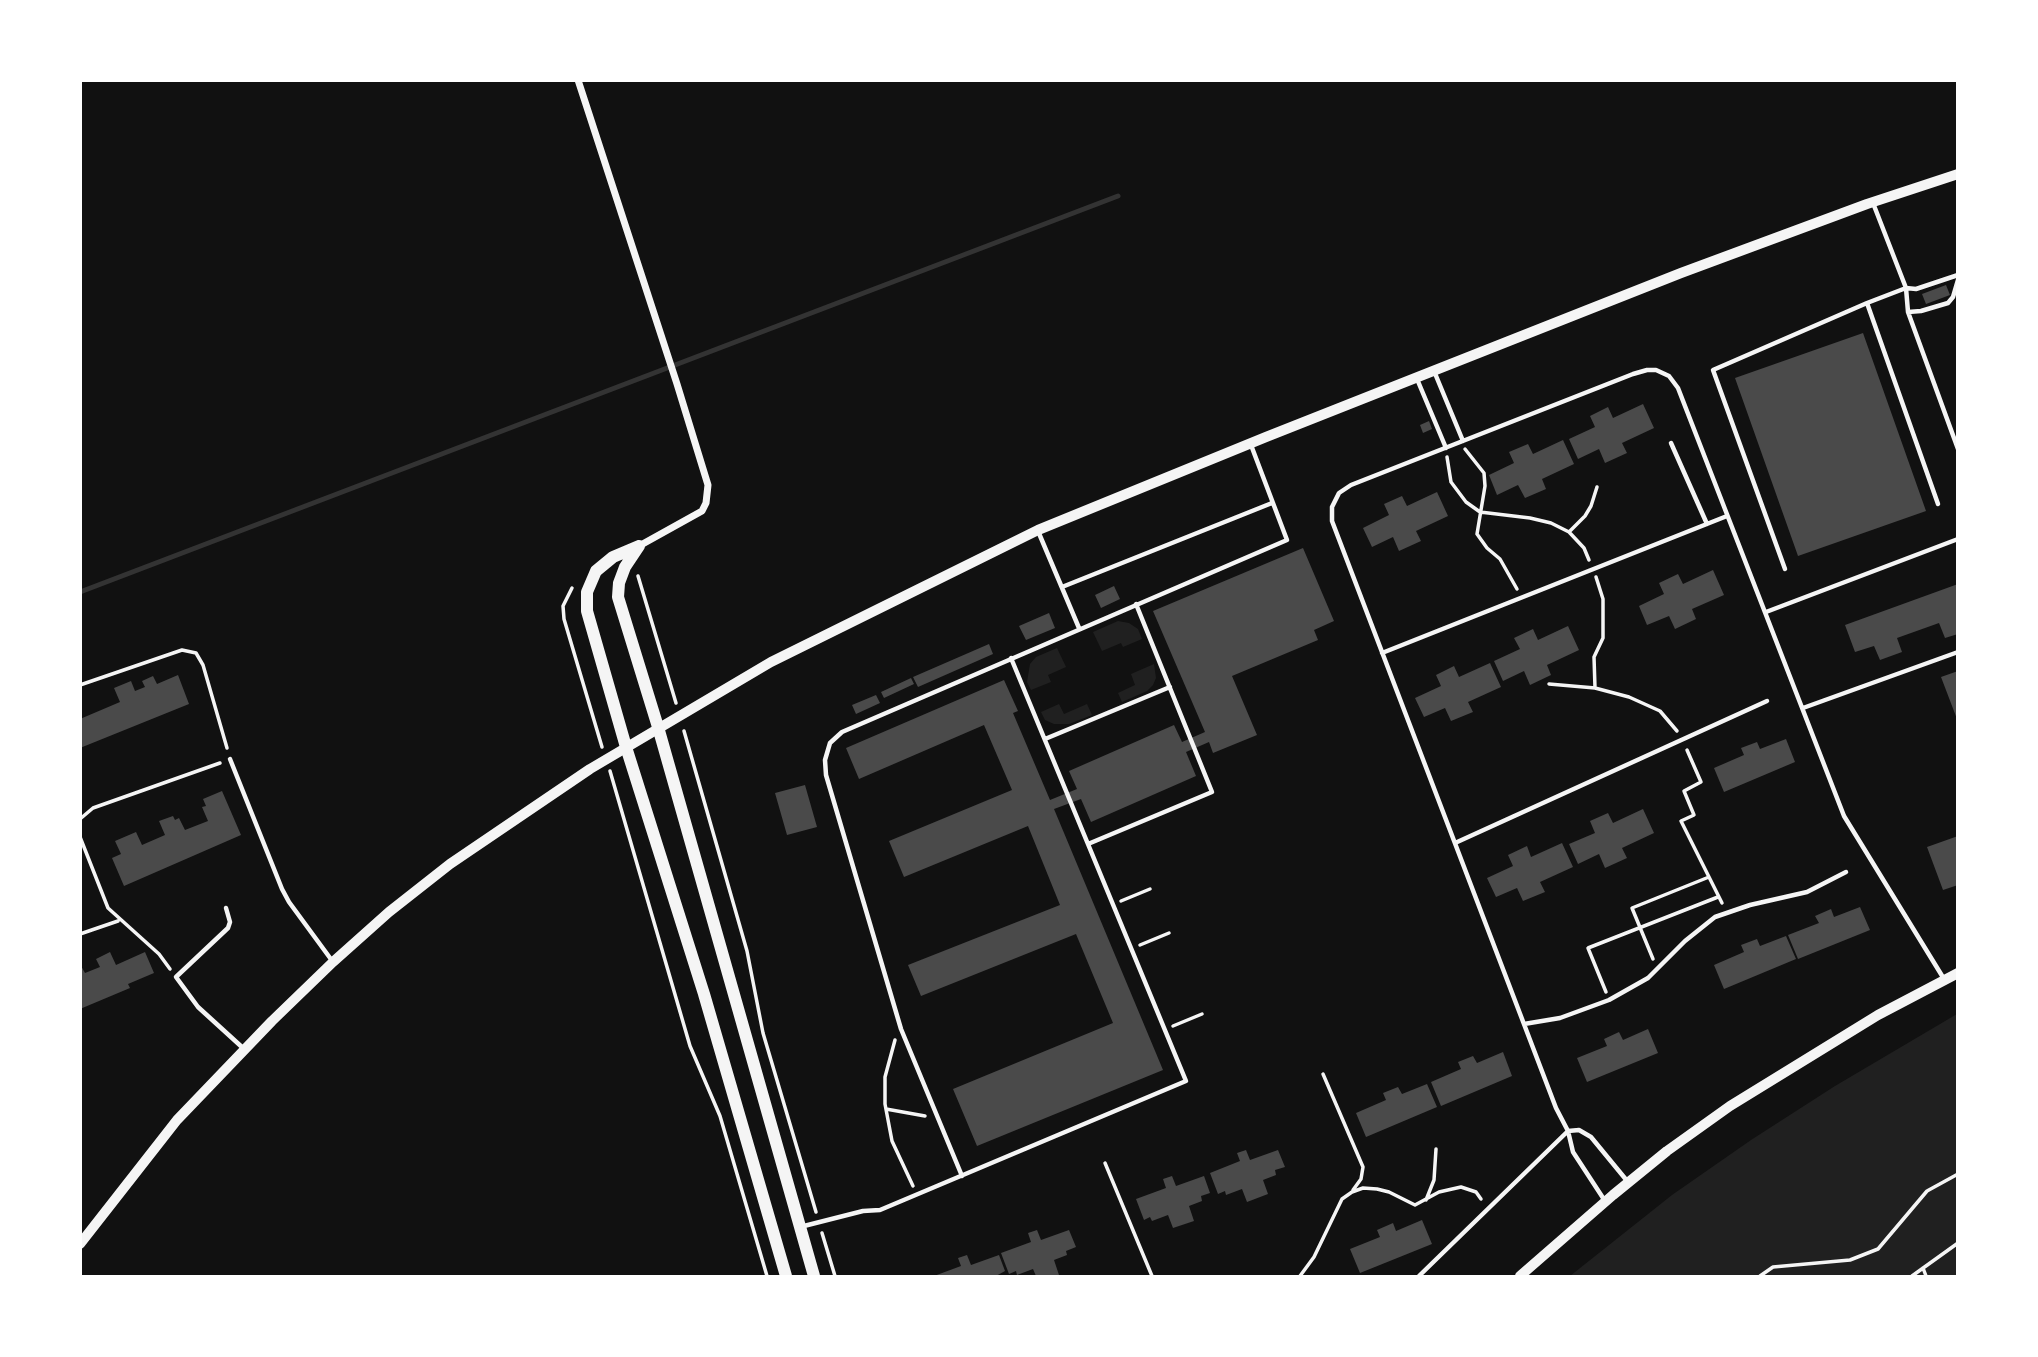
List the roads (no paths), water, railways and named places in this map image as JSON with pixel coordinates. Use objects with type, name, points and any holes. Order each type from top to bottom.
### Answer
[{"type":"main road","points":[[639,546],[625,567],[619,583],[618,597],[658,727],[814,1276]]},
{"type":"main road","points":[[639,546],[613,557],[596,571],[587,592],[587,611],[626,747],[704,994],[786,1276]]},
{"type":"street","points":[[578,80],[708,485],[702,511],[639,546]]},
{"type":"street","points":[[80,1244],[177,1120],[244,1049],[333,962],[389,912],[450,864],[606,759],[771,662],[838,626],[1038,530],[1681,273],[1872,202],[1958,174]]},
{"type":"street","points":[[1520,1276],[1667,1151],[1752,1092],[1819,1050],[1958,973]]},
{"type":"lane","points":[[1872,202],[1906,288],[1908,312],[1958,449]]},
{"type":"lane","points":[[1785,569],[1713,370],[1906,288],[1916,289],[1958,277],[1953,297],[1948,303],[1908,312]]},
{"type":"lane","points":[[1867,303],[1938,504]]},
{"type":"lane","points":[[1606,1201],[1568,1141],[1568,1131],[1556,1108],[1332,521],[1332,507],[1339,493],[1351,485],[1633,374],[1656,370],[1669,376],[1678,388],[1844,816],[1944,979]]},
{"type":"lane","points":[[1434,371],[1461,442]]},
{"type":"lane","points":[[1417,378],[1446,448]]},
{"type":"lane","points":[[1671,443],[1707,524]]},
{"type":"lane","points":[[962,1176],[901,1029],[826,775],[825,760],[830,743],[842,732],[1287,540],[1250,444]]},
{"type":"lane","points":[[1062,587],[1272,503]]},
{"type":"lane","points":[[1382,653],[1727,516]]},
{"type":"lane","points":[[1038,530],[1079,628]]},
{"type":"lane","points":[[1766,612],[1958,539]]},
{"type":"lane","points":[[1088,844],[1212,792],[1136,604]]},
{"type":"lane","points":[[1803,708],[1958,652]]},
{"type":"lane","points":[[800,1228],[863,1211],[880,1210],[1186,1081],[1011,658]]},
{"type":"lane","points":[[1045,739],[1108,710],[1170,687]]},
{"type":"lane","points":[[1455,843],[1767,701]]},
{"type":"lane","points":[[230,759],[282,889],[333,962]]},
{"type":"lane","points":[[1524,1024],[1560,1018],[1609,1000],[1648,978],[1715,916],[1807,892],[1846,872]]},
{"type":"lane","points":[[226,908],[230,922],[228,928],[176,977],[198,1007],[244,1049]]},
{"type":"lane","points":[[1419,1276],[1568,1131],[1579,1130],[1591,1137],[1629,1182]]},
{"type":"waterway","points":[[80,592],[1118,196]]}]
